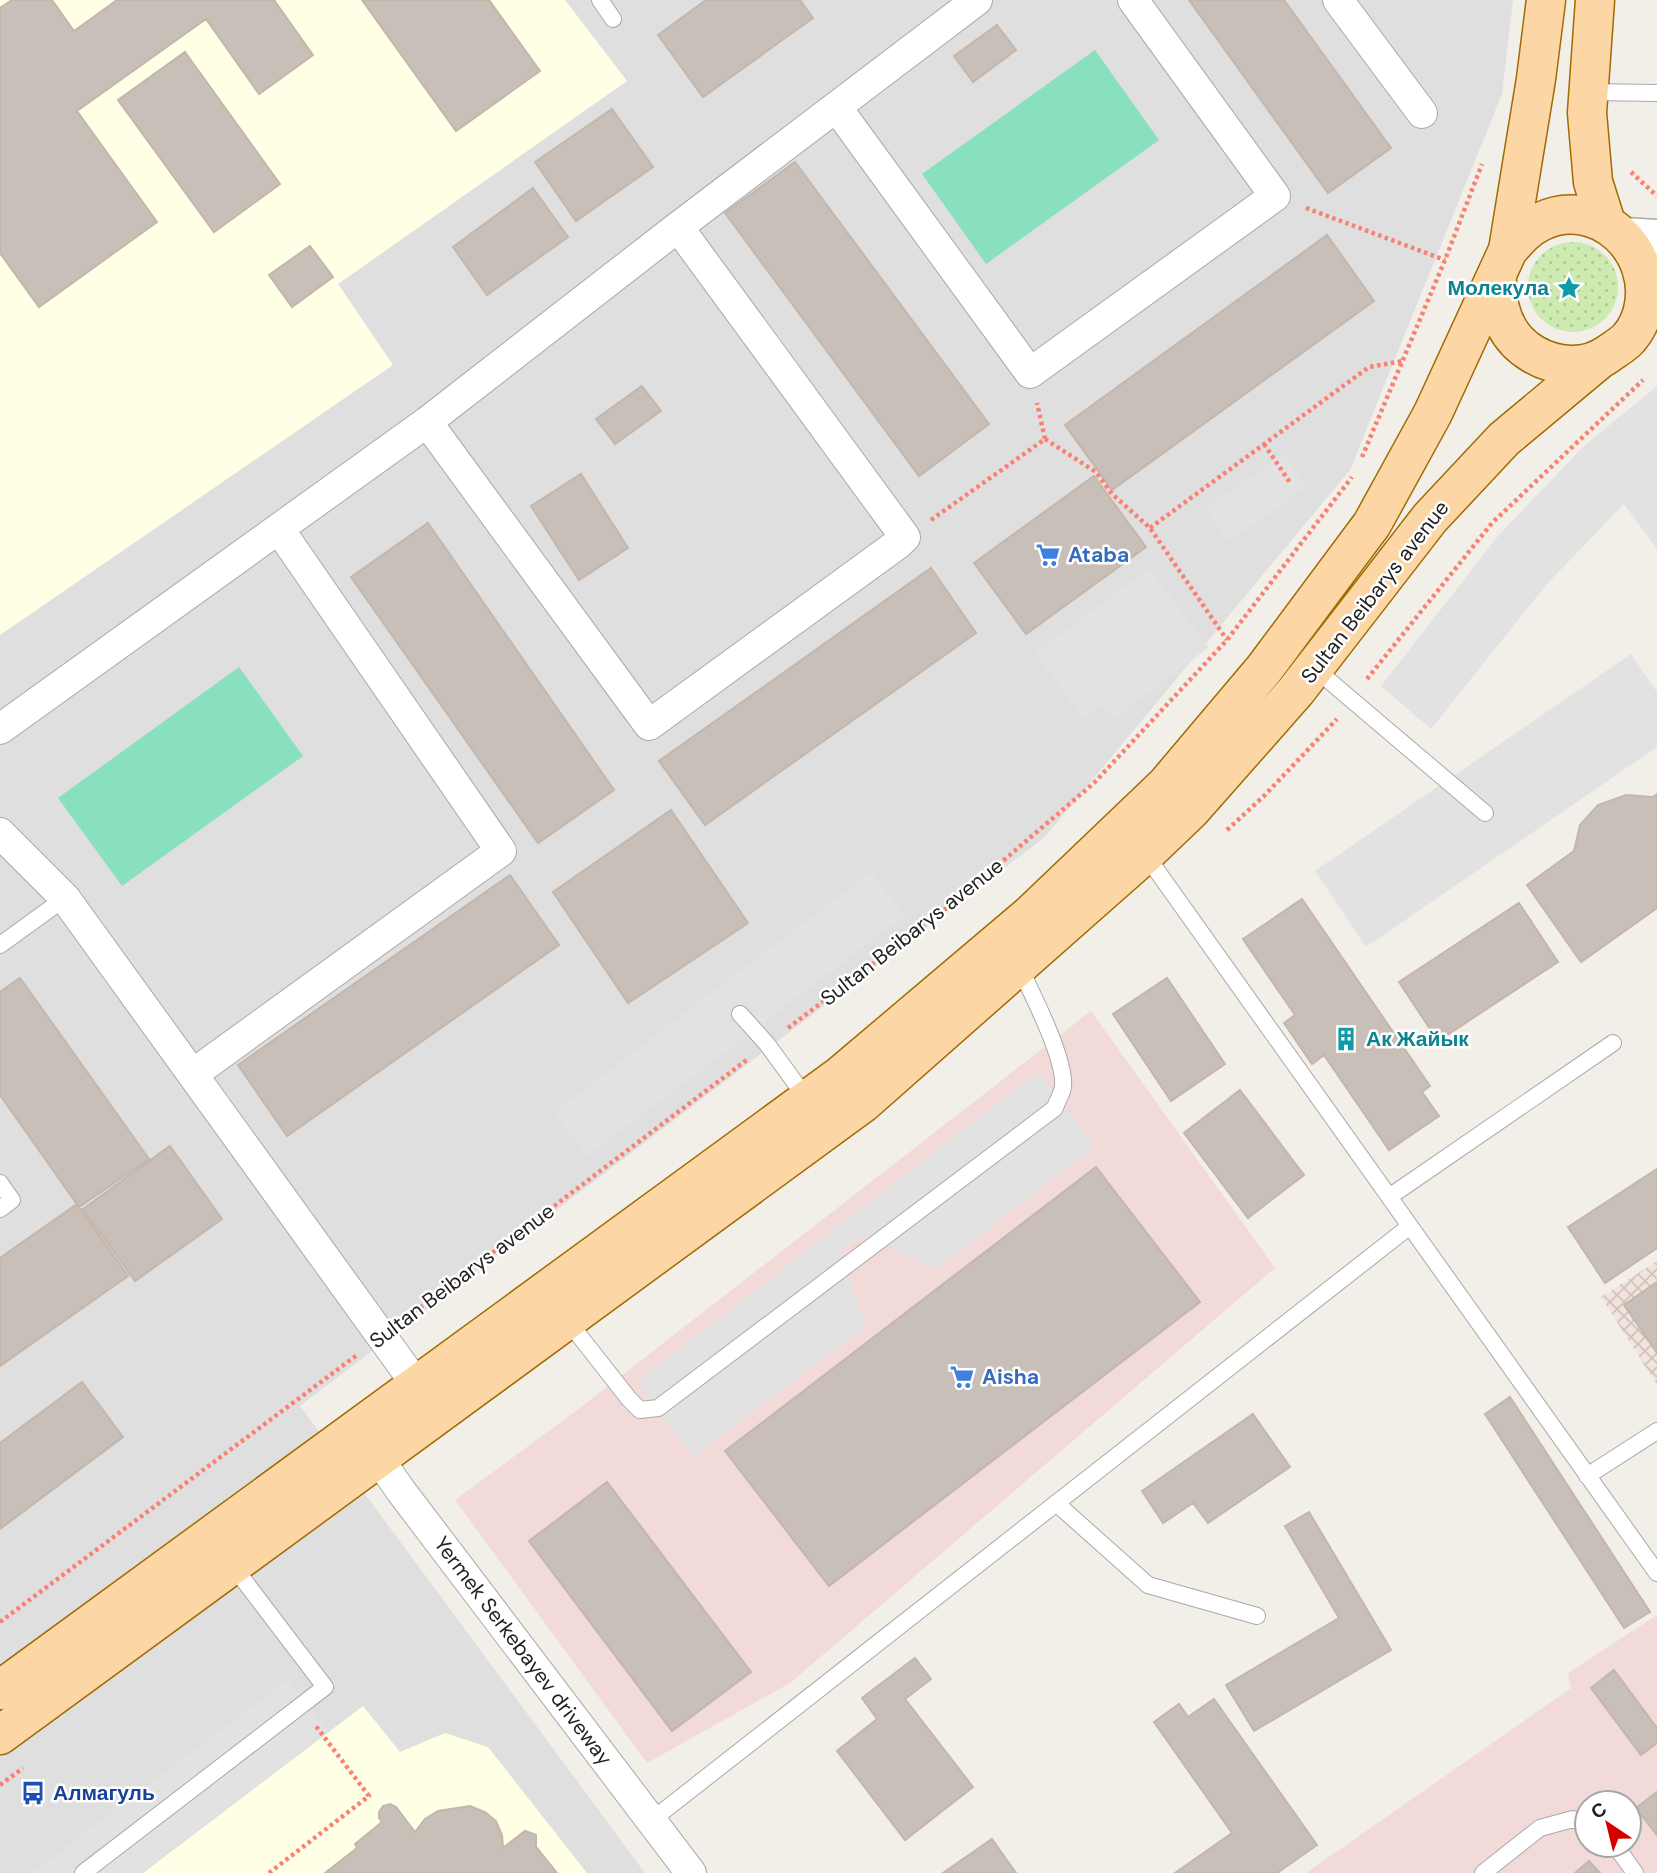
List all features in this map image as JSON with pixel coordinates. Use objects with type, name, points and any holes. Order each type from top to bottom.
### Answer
[{"type":"main road","name":"Sultan Beibarys avenue","points":[[1546,0],[1536,79],[1497,297],[1501,316],[1510,334],[1524,349],[1561,365],[1581,365],[1629,339]]},
{"type":"main road","name":"Sultan Beibarys avenue","points":[[0,1690],[357,1427],[427,1400],[567,1320],[863,1102],[1145,854],[1191,810],[1296,691],[1439,508],[1504,439],[1629,339],[1641,319],[1646,298],[1645,275],[1638,255],[1629,233],[1593,182],[1587,113],[1595,0]]},
{"type":"main road","name":"Sultan Beibarys avenue","points":[[0,1735],[379,1458],[427,1400],[807,1099],[841,1075],[1030,915],[1166,785],[1264,669],[1372,524],[1433,413],[1503,263],[1522,233],[1542,221],[1563,216],[1586,216],[1629,233]]},
{"type":"street","points":[[0,729],[427,422],[977,0]]},
{"type":"street","points":[[837,108],[1030,373],[1275,197],[1133,0]]},
{"type":"street","points":[[1338,0],[1422,113]]},
{"type":"street","points":[[427,422],[649,724],[899,542],[905,537],[678,227]]},
{"type":"street","points":[[193,1074],[501,851],[279,529]]},
{"type":"street","points":[[0,834],[65,898],[427,1400]]},
{"type":"street","name":"Yermek Serkebayev driveway","points":[[357,1427],[691,1873]]},
{"type":"lane","points":[[600,0],[613,19]]},
{"type":"lane","points":[[1588,92],[1657,93]]},
{"type":"lane","points":[[1313,667],[1485,813]]},
{"type":"lane","points":[[1145,854],[1587,1475],[1651,1553],[1657,1573]]},
{"type":"lane","points":[[0,945],[65,898]]},
{"type":"lane","points":[[567,1320],[640,1410],[659,1408],[1055,1108],[1063,1088],[1062,1068],[1019,966]]},
{"type":"lane","points":[[740,1014],[767,1044],[807,1099]]},
{"type":"lane","points":[[1389,1196],[1613,1043]]},
{"type":"lane","points":[[0,1183],[12,1200],[0,1209]]},
{"type":"lane","points":[[652,1820],[1410,1226]]},
{"type":"lane","points":[[1587,1475],[1657,1431]]},
{"type":"lane","points":[[1056,1503],[1148,1585],[1257,1616]]},
{"type":"lane","points":[[83,1873],[325,1687],[233,1566]]},
{"type":"lane","points":[[1483,1873],[1539,1828],[1573,1819]]},
{"type":"path","points":[[1362,459],[1445,260],[1483,160]]},
{"type":"path","points":[[1275,197],[1445,260]]},
{"type":"path","points":[[1150,528],[1370,367],[1403,361]]},
{"type":"path","points":[[1030,373],[1045,439],[1096,472],[1112,494],[1150,528],[1227,640]]},
{"type":"path","points":[[899,542],[1045,439]]},
{"type":"path","points":[[1264,444],[1292,484]]},
{"type":"path","name":"Sultan Beibarys avenue","points":[[0,1622],[956,901],[1094,783],[1227,640],[1356,471]]},
{"type":"path","points":[[269,1873],[369,1797],[299,1706]]},
{"type":"shaded area","points":[[0,0],[1513,0],[1502,94],[1350,470],[1045,837],[300,1406],[645,1873],[0,1873]]},
{"type":"shaded area","points":[[0,0],[565,0],[627,81],[338,284],[393,365],[0,635]]},
{"type":"shaded area","points":[[1657,386],[1657,549],[1624,504],[1546,585],[1431,729],[1381,686],[1498,536],[1583,447]]},
{"type":"shaded area","points":[[1284,454],[1307,487],[1228,542],[1205,508]]},
{"type":"shaded area","points":[[1149,568],[1209,647],[1113,719],[1102,705],[1084,719],[1035,653]]},
{"type":"shaded area","points":[[1631,654],[1657,692],[1657,747],[1366,947],[1315,871]]},
{"type":"shaded area","points":[[871,872],[905,916],[587,1156],[554,1112]]},
{"type":"shaded area","points":[[1091,1011],[1275,1268],[790,1683],[647,1763],[455,1500],[577,1410]]},
{"type":"shaded area","points":[[1038,1072],[1095,1146],[935,1270],[866,1235],[840,1251],[865,1326],[694,1457],[637,1382]]},
{"type":"shaded area","points":[[1657,1261],[1657,1385],[1601,1297]]},
{"type":"shaded area","points":[[1657,1615],[1657,1873],[1306,1873],[1571,1688],[1568,1673]]},
{"type":"shaded area","points":[[288,1679],[328,1731],[140,1873],[32,1873]]},
{"type":"shaded area","points":[[363,1706],[400,1752],[445,1733],[488,1747],[587,1873],[143,1873]]},
{"type":"green space","points":[[1095,50],[1159,140],[986,264],[922,174]]},
{"type":"green space","points":[[1573,242],[1590,246],[1605,255],[1614,270],[1618,287],[1614,304],[1605,319],[1590,328],[1573,332],[1556,328],[1541,319],[1532,304],[1528,287],[1532,270],[1541,255],[1556,246]]},
{"type":"green space","points":[[239,667],[303,756],[122,886],[58,798]]},
{"type":"building","points":[[12,0],[52,0],[74,31],[117,0],[274,0],[313,55],[259,94],[206,19],[77,111],[157,222],[39,307],[0,253],[0,8]]},
{"type":"building","points":[[362,0],[489,0],[540,71],[456,131]]},
{"type":"building","points":[[706,0],[800,0],[813,18],[703,97],[658,35]]},
{"type":"building","points":[[1189,0],[1284,0],[1391,148],[1328,193]]},
{"type":"building","points":[[997,25],[1016,50],[973,82],[954,56]]},
{"type":"building","points":[[185,52],[280,184],[214,232],[118,100]]},
{"type":"building","points":[[612,109],[653,167],[576,221],[535,162]]},
{"type":"building","points":[[795,162],[989,424],[919,476],[725,213]]},
{"type":"building","points":[[533,188],[568,237],[487,295],[453,247]]},
{"type":"building","points":[[1327,235],[1374,301],[1112,490],[1065,425]]},
{"type":"building","points":[[310,246],[333,277],[292,307],[269,275]]},
{"type":"building","points":[[642,386],[661,411],[615,444],[596,419]]},
{"type":"building","points":[[581,474],[628,548],[579,580],[531,506]]},
{"type":"building","points":[[1094,476],[1146,547],[1026,634],[974,563]]},
{"type":"building","points":[[428,523],[614,790],[538,843],[351,577]]},
{"type":"building","points":[[931,568],[976,633],[705,825],[659,761]]},
{"type":"building","points":[[1657,794],[1657,908],[1581,962],[1527,885],[1574,851],[1580,825],[1598,805],[1626,795],[1653,797]]},
{"type":"building","points":[[671,810],[748,923],[628,1003],[553,892]]},
{"type":"building","points":[[510,875],[559,945],[287,1136],[238,1065]]},
{"type":"building","name":"Ак Жайык","points":[[1302,899],[1430,1086],[1422,1092],[1439,1116],[1389,1150],[1324,1055],[1312,1064],[1284,1023],[1295,1015],[1243,939]]},
{"type":"building","points":[[1519,903],[1558,962],[1438,1041],[1399,982]]},
{"type":"building","points":[[20,978],[149,1159],[79,1207],[0,1095],[0,992]]},
{"type":"building","points":[[1167,978],[1225,1064],[1171,1101],[1113,1014]]},
{"type":"building","points":[[1240,1090],[1304,1175],[1248,1218],[1184,1133]]},
{"type":"building","points":[[170,1146],[222,1219],[135,1281],[83,1209]]},
{"type":"building","name":"Aisha","points":[[1096,1167],[1200,1302],[829,1586],[725,1451]]},
{"type":"building","points":[[1657,1169],[1657,1248],[1605,1283],[1568,1227]]},
{"type":"building","points":[[77,1204],[128,1276],[0,1366],[0,1258]]},
{"type":"building","points":[[1657,1282],[1657,1353],[1624,1305]]},
{"type":"building","points":[[82,1382],[123,1437],[0,1529],[0,1443]]},
{"type":"building","points":[[1510,1397],[1650,1612],[1624,1628],[1485,1414]]},
{"type":"building","points":[[1253,1414],[1290,1467],[1208,1523],[1193,1503],[1163,1523],[1142,1491]]},
{"type":"building","points":[[607,1482],[751,1672],[672,1731],[529,1541]]},
{"type":"building","points":[[1309,1512],[1391,1650],[1254,1731],[1226,1685],[1339,1618],[1285,1526]]},
{"type":"building","points":[[915,1658],[931,1679],[905,1699],[973,1787],[905,1840],[837,1751],[877,1719],[862,1698]]},
{"type":"building","points":[[1614,1670],[1657,1728],[1657,1743],[1641,1755],[1591,1688]]},
{"type":"building","points":[[1214,1699],[1317,1845],[1277,1873],[1175,1873],[1232,1833],[1154,1722],[1179,1704],[1188,1717]]},
{"type":"building","points":[[1657,1792],[1657,1835],[1643,1817],[1643,1803]]},
{"type":"building","points":[[390,1804],[396,1807],[415,1832],[425,1819],[438,1811],[470,1806],[485,1812],[496,1821],[502,1835],[503,1848],[525,1831],[536,1835],[536,1847],[557,1873],[325,1873],[357,1848],[355,1844],[382,1822],[379,1812],[383,1806]]},
{"type":"building","points":[[992,1839],[1016,1873],[943,1873]]},
{"type":"building","points":[[1589,1861],[1600,1873],[1575,1873]]},
{"type":"place","name":"Молекула","points":[[1569,288]]},
{"type":"place","name":"Ataba","points":[[1048,555]]},
{"type":"place","name":"Ак Жайык","points":[[1346,1039]]},
{"type":"place","name":"Aisha","points":[[962,1377]]},
{"type":"place","name":"Алмагуль","points":[[33,1793]]}]
